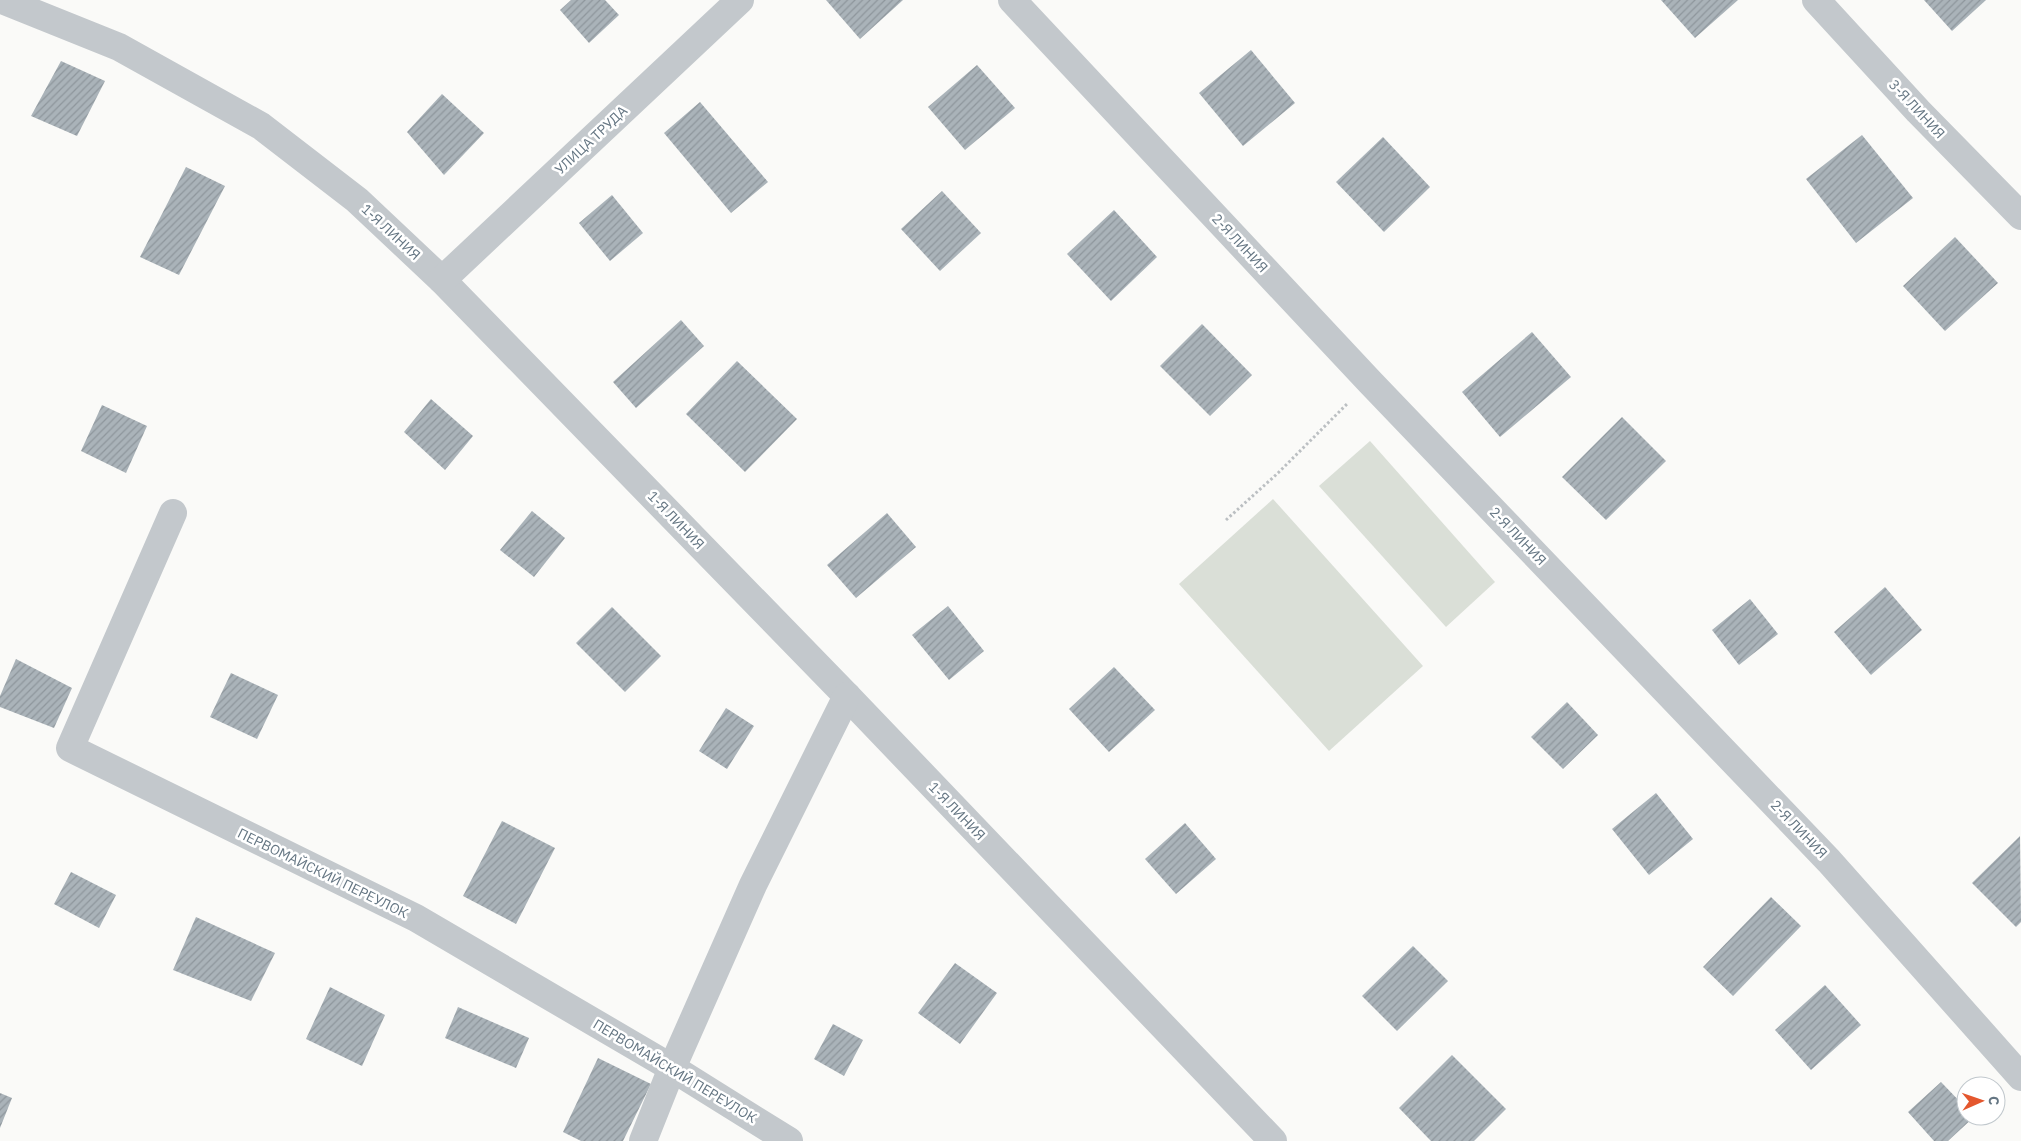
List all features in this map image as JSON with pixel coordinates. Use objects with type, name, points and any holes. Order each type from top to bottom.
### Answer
[{"type":"street","name":"1-Я ЛИНИЯ","points":[[2,0],[119,47],[261,126],[357,200],[442,280],[847,696],[1273,1141]]},
{"type":"street","name":"УЛИЦА ТРУДА","points":[[442,280],[740,0]]},
{"type":"street","name":"2-Я ЛИНИЯ","points":[[1012,0],[1370,382],[1829,861],[2021,1077]]},
{"type":"street","name":"3-Я ЛИНИЯ","points":[[1816,0],[1918,111],[2021,216]]},
{"type":"street","name":"ПЕРВОМАЙСКИЙ ПЕРЕУЛОК","points":[[173,513],[70,748],[416,918],[672,1068],[789,1141]]},
{"type":"street","points":[[643,1141],[672,1068],[753,885],[847,696]]},
{"type":"path","points":[[1226,520],[1278,473],[1370,382]]},
{"type":"shaded area","points":[[1370,441],[1495,582],[1446,627],[1319,486]]},
{"type":"shaded area","points":[[1273,499],[1423,666],[1329,751],[1179,584]]},
{"type":"building","points":[[571,0],[605,0],[619,15],[589,43],[560,10]]},
{"type":"building","points":[[826,0],[903,0],[860,39]]},
{"type":"building","points":[[1661,0],[1738,0],[1695,38]]},
{"type":"building","points":[[1924,0],[1986,0],[1952,31]]},
{"type":"building","points":[[1251,50],[1295,103],[1243,146],[1199,93]]},
{"type":"building","points":[[61,61],[105,81],[77,136],[31,116]]},
{"type":"building","points":[[977,65],[1015,108],[965,150],[928,107]]},
{"type":"building","points":[[442,94],[484,133],[444,175],[407,132]]},
{"type":"building","points":[[700,102],[768,182],[731,213],[664,133]]},
{"type":"building","points":[[1862,135],[1913,198],[1856,243],[1806,179]]},
{"type":"building","points":[[1383,137],[1430,187],[1384,232],[1336,182]]},
{"type":"building","points":[[186,167],[225,186],[179,275],[140,257]]},
{"type":"building","points":[[942,191],[981,233],[940,271],[901,229]]},
{"type":"building","points":[[612,195],[643,233],[610,261],[579,223]]},
{"type":"building","points":[[1114,210],[1157,257],[1111,301],[1067,254]]},
{"type":"building","points":[[1955,237],[1998,283],[1945,331],[1903,286]]},
{"type":"building","points":[[681,320],[704,346],[636,408],[613,382]]},
{"type":"building","points":[[1202,324],[1252,375],[1210,416],[1160,366]]},
{"type":"building","points":[[1532,332],[1571,377],[1500,437],[1462,392]]},
{"type":"building","points":[[737,361],[797,419],[745,472],[686,414]]},
{"type":"building","points":[[431,399],[473,436],[445,470],[404,432]]},
{"type":"building","points":[[102,405],[147,426],[126,473],[81,451]]},
{"type":"building","points":[[1622,417],[1666,461],[1606,520],[1562,477]]},
{"type":"building","points":[[532,511],[565,538],[534,577],[500,550]]},
{"type":"building","points":[[887,513],[916,547],[856,598],[827,565]]},
{"type":"building","points":[[1885,587],[1922,630],[1871,675],[1834,632]]},
{"type":"building","points":[[1750,599],[1778,634],[1739,665],[1712,630]]},
{"type":"building","points":[[948,606],[984,651],[949,680],[912,635]]},
{"type":"building","points":[[612,607],[661,656],[625,692],[576,643]]},
{"type":"building","points":[[16,659],[72,688],[54,728],[0,707],[0,696]]},
{"type":"building","points":[[1114,667],[1155,710],[1109,752],[1069,709]]},
{"type":"building","points":[[231,673],[278,695],[257,739],[210,717]]},
{"type":"building","points":[[1567,702],[1598,735],[1563,769],[1531,737]]},
{"type":"building","points":[[726,708],[754,726],[727,769],[699,751]]},
{"type":"building","points":[[1656,793],[1693,839],[1649,875],[1612,829]]},
{"type":"building","points":[[502,821],[555,848],[516,924],[463,896]]},
{"type":"building","points":[[1185,823],[1216,859],[1176,894],[1145,859]]},
{"type":"building","points":[[2020,836],[2021,922],[2016,927],[1972,883]]},
{"type":"building","points":[[71,872],[116,895],[99,928],[54,904]]},
{"type":"building","points":[[1771,897],[1801,926],[1733,996],[1703,967]]},
{"type":"building","points":[[196,917],[275,953],[251,1001],[173,970]]},
{"type":"building","points":[[1413,946],[1448,981],[1397,1031],[1362,996]]},
{"type":"building","points":[[955,963],[997,993],[960,1044],[918,1013]]},
{"type":"building","points":[[1825,985],[1861,1025],[1811,1070],[1775,1030]]},
{"type":"building","points":[[330,987],[385,1015],[362,1066],[306,1039]]},
{"type":"building","points":[[458,1007],[529,1038],[516,1068],[445,1038]]},
{"type":"building","points":[[833,1024],[863,1040],[844,1076],[814,1059]]},
{"type":"building","points":[[1452,1055],[1506,1109],[1474,1141],[1431,1141],[1399,1108]]},
{"type":"building","points":[[598,1058],[651,1084],[623,1141],[581,1141],[563,1132]]},
{"type":"building","points":[[1941,1082],[1956,1098],[1956,1126],[1964,1126],[1948,1141],[1934,1141],[1908,1112]]},
{"type":"building","points":[[0,1093],[12,1098],[0,1128]]}]
